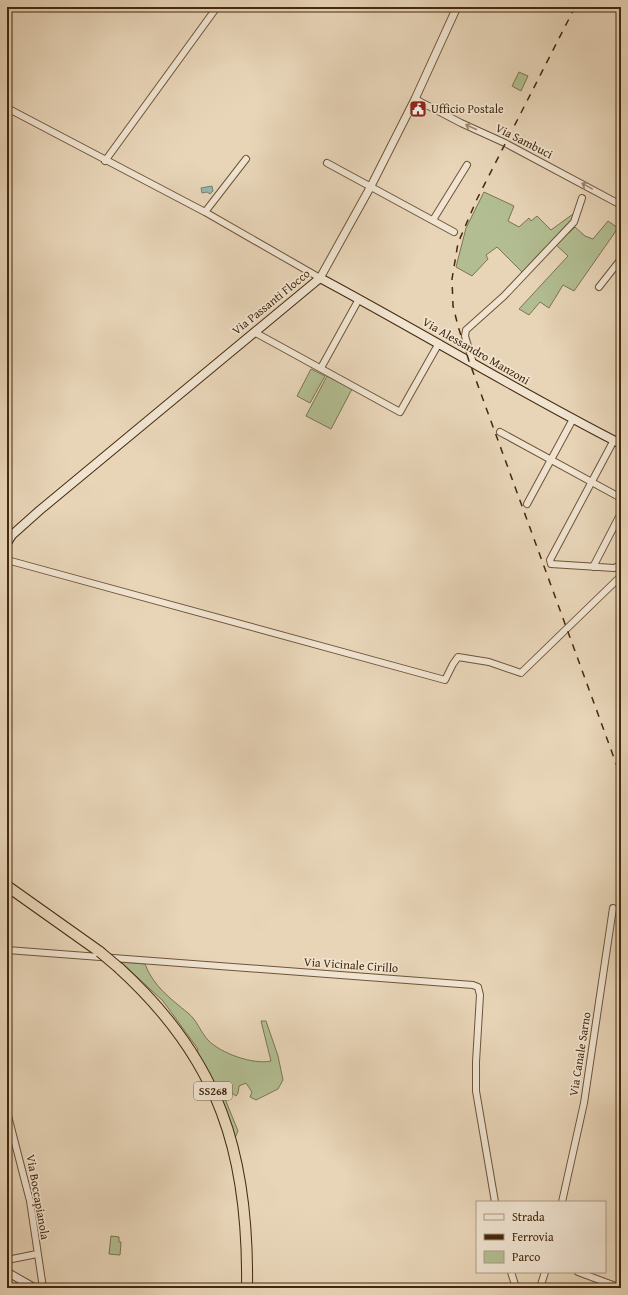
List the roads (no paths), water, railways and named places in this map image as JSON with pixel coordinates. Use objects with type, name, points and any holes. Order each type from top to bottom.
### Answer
[{"type":"highway","name":"SS268","points":[[7,886],[100,952],[141,988],[172,1023],[198,1062],[223,1113],[235,1153],[243,1195],[247,1242],[247,1288]]},
{"type":"main road","name":"Via Alessandro Manzoni","points":[[320,278],[617,442]]},
{"type":"main road","name":"Via Passanti Flocco","points":[[7,543],[12,536],[40,510],[320,278]]},
{"type":"street","points":[[105,161],[217,7]]},
{"type":"street","name":"Via Passanti Flocco","points":[[320,278],[371,186],[415,99],[457,7]]},
{"type":"street","name":"Via Sambuci","points":[[415,99],[461,123],[505,143],[621,205]]},
{"type":"street","points":[[7,108],[105,161],[206,212],[320,278]]},
{"type":"street","points":[[206,212],[246,159]]},
{"type":"street","points":[[327,163],[454,232]]},
{"type":"street","points":[[433,220],[467,165]]},
{"type":"street","points":[[473,363],[465,336],[466,330],[504,296],[574,222],[582,198]]},
{"type":"street","points":[[599,287],[621,259]]},
{"type":"street","points":[[322,366],[359,299]]},
{"type":"street","points":[[254,332],[400,412],[439,343]]},
{"type":"street","points":[[527,504],[573,419]]},
{"type":"street","points":[[500,432],[621,498]]},
{"type":"street","points":[[617,442],[591,482],[550,560],[551,564],[593,567],[614,568],[621,565]]},
{"type":"street","points":[[593,567],[621,513]]},
{"type":"street","points":[[7,560],[445,680],[458,657],[489,662],[520,673],[621,576]]},
{"type":"street","name":"Via Canale Sarno","points":[[562,1201],[584,1103],[613,908]]},
{"type":"street","name":"Via Vicinale Cirillo","points":[[7,950],[473,985],[478,988],[480,995],[476,1062],[476,1091],[495,1201]]},
{"type":"street","name":"Via Boccapianola","points":[[7,1112],[30,1201],[43,1288]]},
{"type":"street","points":[[7,1260],[37,1254]]},
{"type":"street","points":[[7,1272],[35,1288]]},
{"type":"street","points":[[511,1273],[516,1288]]},
{"type":"street","points":[[540,1288],[545,1273]]},
{"type":"street","points":[[581,1273],[621,1288]]},
{"type":"water","points":[[212,186],[213,191],[210,194],[207,192],[202,193],[201,188]]},
{"type":"railway","points":[[575,7],[477,199],[458,243],[452,279],[453,306],[469,361],[621,777]]},
{"type":"place","name":"Ufficio Postale","points":[[418,109]]}]
